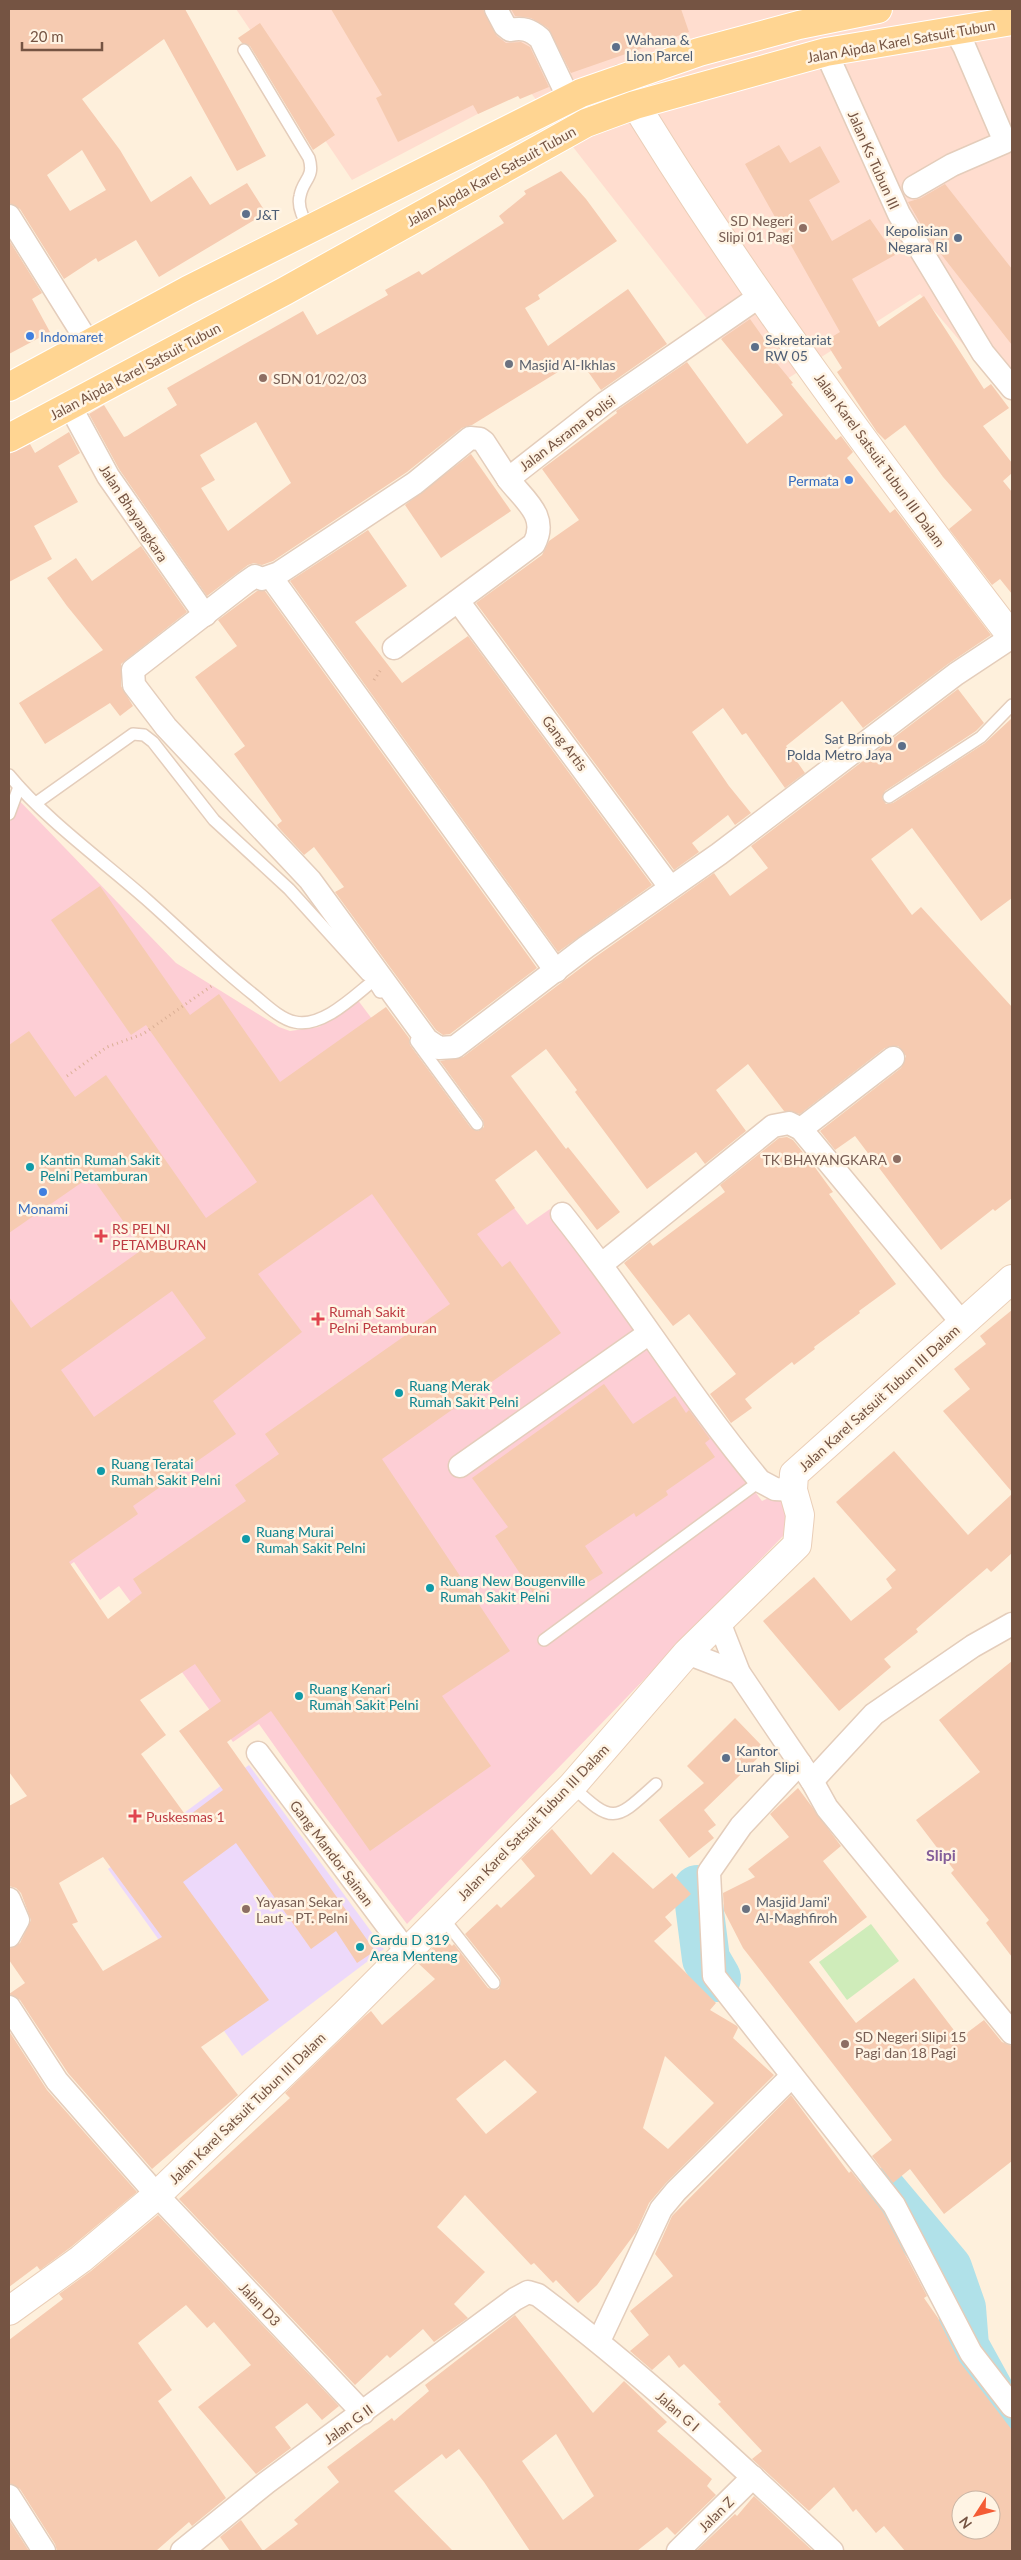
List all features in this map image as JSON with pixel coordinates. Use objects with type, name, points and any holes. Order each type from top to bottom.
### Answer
[{"type":"main road","points":[[9,387],[188,290],[569,99],[620,79],[717,48],[799,26],[878,9]]},
{"type":"main road","name":"Jalan Aipda Karel Satsuit Tubun","points":[[9,438],[285,291],[586,123],[635,105],[826,52],[1012,21]]},
{"type":"street","points":[[496,9],[505,26],[510,30],[519,28],[531,31],[540,38],[569,99],[586,123]]},
{"type":"street","points":[[914,187],[952,165],[1008,148],[964,46],[955,30]]},
{"type":"street","name":"Jalan Ks Tubun III","points":[[826,52],[899,214],[983,353],[1012,388]]},
{"type":"street","name":"Jalan Karel Satsuit Tubun III Dalam","points":[[620,79],[760,296],[936,538],[1012,637]]},
{"type":"street","points":[[9,216],[89,344]]},
{"type":"street","name":"Jalan Asrama Polisi","points":[[394,648],[534,544],[540,533],[540,522],[508,479],[604,404],[760,296]]},
{"type":"street","name":"Jalan Bhayangkara","points":[[70,406],[108,476],[204,615]]},
{"type":"street","points":[[508,479],[484,442],[480,439],[470,438],[415,483],[271,577],[262,578],[255,576],[133,670],[134,685],[166,727],[310,880],[427,1040],[439,1048],[455,1047],[670,887],[719,854],[956,674],[1012,637]]},
{"type":"street","points":[[271,577],[556,971]]},
{"type":"street","name":"Gang Artis","points":[[458,601],[670,887]]},
{"type":"street","points":[[801,1129],[893,1058]]},
{"type":"street","points":[[602,1264],[772,1126],[789,1123],[801,1129],[963,1324]]},
{"type":"street","points":[[562,1214],[602,1264],[648,1334],[760,1481],[775,1489],[793,1490]]},
{"type":"street","name":"Jalan Karel Satsuit Tubun III Dalam","points":[[9,2311],[81,2259],[157,2194],[407,1952],[572,1786],[687,1653],[797,1545],[800,1515],[793,1490],[794,1474],[1012,1279]]},
{"type":"street","points":[[460,1466],[648,1334]]},
{"type":"street","points":[[719,1622],[739,1673],[806,1772],[827,1808],[1012,2033]]},
{"type":"street","points":[[1011,1626],[973,1646],[874,1714],[741,1826],[709,1872],[714,1976],[894,2205],[967,2345],[1012,2406]]},
{"type":"street","points":[[687,1653],[739,1673]]},
{"type":"street","name":"Gang Mandor Sainan","points":[[258,1753],[407,1952]]},
{"type":"street","points":[[9,1899],[18,1920],[9,1936]]},
{"type":"street","name":"Jalan D3","points":[[9,2007],[57,2081],[157,2194],[363,2413]]},
{"type":"street","points":[[599,2341],[661,2209],[676,2190],[792,2076]]},
{"type":"street","name":"Jalan G I","points":[[515,2299],[528,2292],[533,2292],[599,2341],[753,2477],[832,2551]]},
{"type":"street","name":"Jalan G II","points":[[182,2551],[266,2483],[515,2299]]},
{"type":"street","name":"Jalan Z","points":[[678,2551],[753,2477]]},
{"type":"street","points":[[9,2496],[44,2551]]},
{"type":"lane","points":[[244,50],[308,158],[310,174],[299,198],[302,216],[310,229]]},
{"type":"lane","points":[[889,797],[981,737],[1012,706]]},
{"type":"lane","points":[[36,803],[134,734],[144,735],[153,742],[214,820],[289,889],[373,981],[478,1124]]},
{"type":"lane","points":[[9,775],[19,788],[182,931],[228,974],[269,1008],[293,1022],[309,1023],[338,1007],[373,981]]},
{"type":"lane","points":[[9,814],[19,788]]},
{"type":"lane","points":[[544,1640],[760,1481]]},
{"type":"lane","points":[[572,1786],[593,1805],[604,1812],[616,1815],[626,1811],[656,1784]]},
{"type":"lane","points":[[442,1917],[494,1983]]},
{"type":"path","points":[[67,1076],[107,1047],[143,1034],[228,974]]},
{"type":"shaded area","points":[[236,9],[1012,9],[1012,402],[920,294],[765,393],[527,88],[352,180]]},
{"type":"shaded area","name":"Rumah Sakit Pelni Petamburan","points":[[9,790],[176,963],[279,1027],[290,1031],[319,1027],[357,999],[527,1225],[550,1209],[694,1412],[762,1501],[781,1492],[789,1511],[786,1533],[407,1924],[317,1806],[259,1724],[233,1742],[119,1586],[100,1600],[74,1562],[9,1608]]},
{"type":"shaded area","name":"Yayasan Sekar Laut - PT. Pelni","points":[[249,1765],[384,1949],[242,2056],[108,1869]]},
{"type":"green space","points":[[871,1924],[899,1961],[847,2000],[819,1962]]},
{"type":"building","points":[[9,9],[185,9],[266,156],[237,171],[164,39],[82,99],[120,150],[151,202],[191,176],[210,205],[247,183],[266,213],[159,277],[136,240],[98,262],[96,258],[64,279],[20,209],[9,203]],"holes":[[[82,150],[106,190],[70,211],[47,175]]]},
{"type":"building","points":[[331,9],[483,9],[497,36],[506,43],[521,42],[530,47],[549,87],[520,99],[518,96],[478,114],[473,105],[398,142],[376,98],[382,95]]},
{"type":"building","points":[[511,9],[681,9],[689,32],[571,73],[548,28],[531,18],[515,16]]},
{"type":"building","points":[[260,23],[335,135],[313,150],[250,46],[242,43],[238,38]]},
{"type":"building","points":[[779,145],[790,163],[820,146],[840,182],[809,200],[832,241],[870,219],[895,255],[852,279],[879,327],[924,296],[984,389],[991,384],[1009,408],[983,426],[1012,463],[1012,473],[1003,481],[1012,492],[1012,594],[1000,579],[992,585],[949,529],[972,510],[943,477],[905,425],[885,440],[877,432],[837,372],[842,368],[825,341],[840,332],[745,164]]},
{"type":"building","points":[[561,171],[586,199],[617,241],[538,295],[540,299],[525,308],[548,346],[628,289],[667,344],[601,390],[579,359],[472,425],[462,428],[407,472],[273,561],[262,565],[254,563],[248,565],[207,596],[119,469],[89,414],[104,405],[124,437],[127,436],[177,405],[167,388],[303,311],[317,335],[388,295],[385,290],[419,271],[422,275],[504,223],[499,216],[526,194],[524,191]],"holes":[[[256,422],[291,483],[228,531],[201,488],[215,480],[200,455]]]},
{"type":"building","name":"Kepolisian Negara RI","points":[[945,184],[1012,269],[1012,345],[930,240],[908,202],[921,198]]},
{"type":"building","points":[[9,240],[42,293],[32,299],[50,332],[9,354]]},
{"type":"building","points":[[750,319],[774,353],[770,355],[793,383],[791,384],[836,440],[841,436],[853,452],[847,458],[890,513],[895,509],[991,635],[948,664],[863,728],[842,701],[786,746],[805,773],[785,788],[746,733],[742,735],[723,708],[692,732],[729,786],[751,813],[735,825],[728,815],[692,843],[699,852],[674,870],[476,603],[542,555],[549,541],[579,520],[542,469],[617,413],[616,411],[687,362],[747,444],[783,415],[721,339]]},
{"type":"building","points":[[69,432],[80,453],[58,466],[78,502],[34,526],[52,559],[9,582],[9,454],[30,444],[35,453]]},
{"type":"building","points":[[471,454],[511,511],[441,558],[405,505]]},
{"type":"building","points":[[368,530],[407,586],[355,622],[402,683],[468,636],[652,885],[558,952],[290,581]]},
{"type":"building","points":[[141,546],[187,612],[121,664],[121,686],[133,706],[120,716],[110,703],[45,744],[19,703],[103,650],[47,578],[76,558],[92,581]]},
{"type":"building","points":[[257,591],[265,591],[537,968],[450,1034],[443,1035],[436,1030],[335,892],[344,887],[314,847],[304,855],[279,828],[277,825],[282,821],[234,754],[245,746],[195,677],[237,646],[218,620]]},
{"type":"building","points":[[958,689],[984,723],[976,731],[885,791],[882,798],[886,804],[893,803],[985,743],[1012,718],[1012,898],[981,921],[912,828],[871,859],[912,915],[921,907],[1012,1007],[1012,1198],[995,1211],[993,1209],[941,1250],[855,1136],[835,1150],[820,1131],[901,1068],[906,1056],[898,1046],[885,1048],[800,1114],[784,1111],[748,1064],[716,1090],[746,1131],[705,1164],[696,1152],[647,1189],[575,1092],[577,1090],[546,1049],[511,1076],[566,1149],[568,1147],[620,1212],[597,1230],[536,1150],[495,1180],[515,1208],[477,1234],[502,1267],[510,1261],[561,1333],[382,1459],[510,1651],[442,1696],[491,1766],[370,1851],[271,1711],[227,1742],[375,1951],[357,1963],[336,1931],[311,1949],[236,1843],[183,1882],[269,2000],[201,2047],[238,2095],[152,2169],[68,2073],[20,2000],[9,1994],[25,1983],[9,1960],[9,1949],[20,1943],[31,1920],[21,1893],[16,1888],[9,1886],[9,1806],[27,1796],[9,1772],[9,1297],[31,1328],[143,1249],[91,1176],[9,1233],[9,1045],[29,1031],[75,1097],[106,1075],[206,1218],[257,1182],[146,1025],[131,1035],[51,920],[100,886],[190,1015],[219,994],[280,1082],[386,1007],[409,1038],[410,1045],[471,1128],[478,1131],[484,1127],[483,1120],[440,1061],[463,1057],[594,958],[714,873],[730,896],[768,868],[751,846]],"holes":[[[372,1194],[450,1304],[265,1434],[279,1454],[235,1485],[246,1501],[133,1579],[142,1593],[108,1619],[69,1562],[138,1514],[133,1506],[236,1434],[213,1401],[302,1332],[258,1274]],[[172,1291],[206,1338],[94,1417],[61,1370]],[[195,1664],[221,1701],[179,1731],[223,1790],[187,1817],[141,1754],[166,1735],[140,1700]],[[103,1857],[162,1937],[103,1971],[72,1924],[78,1922],[59,1883]]]},
{"type":"building","points":[[787,1137],[793,1140],[814,1166],[833,1192],[829,1194],[896,1284],[859,1311],[860,1313],[814,1347],[815,1349],[794,1365],[792,1362],[745,1399],[752,1408],[731,1423],[710,1394],[736,1374],[689,1314],[673,1326],[624,1263],[650,1242],[653,1246],[725,1192],[720,1185],[779,1138]]},
{"type":"building","points":[[1012,1310],[1012,1492],[943,1411],[970,1389],[954,1369],[986,1344],[980,1336]]},
{"type":"building","points":[[604,1384],[633,1424],[675,1396],[686,1413],[689,1410],[710,1439],[705,1443],[715,1457],[666,1491],[668,1495],[636,1517],[634,1513],[585,1546],[603,1573],[582,1586],[573,1572],[535,1596],[495,1536],[508,1527],[472,1478]]},
{"type":"building","points":[[894,1451],[968,1535],[1012,1494],[1012,1553],[991,1572],[987,1568],[916,1629],[918,1632],[884,1659],[891,1667],[839,1711],[763,1621],[814,1577],[851,1621],[892,1588],[886,1579],[896,1570],[836,1502]]},
{"type":"building","points":[[1012,1661],[1012,1957],[986,1923],[989,1920],[951,1873],[954,1870],[916,1820],[980,1772],[939,1720]]},
{"type":"building","points":[[735,1718],[766,1750],[704,1810],[716,1825],[708,1831],[714,1838],[689,1858],[659,1820],[704,1783],[687,1766]]},
{"type":"building","points":[[798,1788],[841,1846],[823,1861],[867,1917],[809,1962],[856,2023],[914,1978],[960,2038],[984,2020],[1002,2042],[1012,2046],[1012,2161],[944,2214],[910,2169],[893,2183],[872,2156],[892,2140],[743,1948],[724,1911],[723,1893],[755,1877],[748,1869],[789,1837],[770,1814]]},
{"type":"building","points":[[552,1829],[591,1875],[613,1852],[653,1889],[672,1873],[691,1894],[665,1917],[672,1925],[654,1941],[716,2003],[710,2010],[737,2026],[738,2028],[733,2038],[774,2075],[666,2183],[649,2203],[636,2232],[597,2285],[578,2303],[556,2280],[553,2283],[534,2263],[531,2265],[465,2195],[437,2227],[485,2272],[454,2304],[468,2318],[434,2342],[423,2329],[390,2358],[387,2355],[355,2385],[179,2199],[290,2098],[285,2093],[365,2016],[371,2011],[382,2025],[435,1979],[418,1963],[443,1937],[452,1946],[454,1944],[488,1988],[499,1989],[500,1978],[465,1934],[497,1904],[501,1908],[535,1876],[521,1859]],"holes":[[[665,2056],[714,2103],[668,2149],[643,2128]],[[505,2060],[537,2092],[486,2134],[456,2099]]]},
{"type":"building","points":[[9,2031],[47,2090],[137,2192],[71,2247],[40,2270],[37,2266],[9,2287]]},
{"type":"building","points":[[791,2095],[849,2173],[851,2171],[883,2212],[927,2296],[924,2298],[938,2318],[959,2361],[1012,2430],[1012,2551],[905,2551],[884,2526],[876,2533],[856,2509],[853,2512],[834,2487],[809,2511],[752,2459],[762,2451],[718,2404],[721,2402],[684,2364],[679,2368],[669,2355],[652,2370],[630,2351],[649,2335],[630,2311],[673,2276],[655,2254],[672,2216]]},
{"type":"building","points":[[158,2215],[339,2406],[322,2420],[307,2403],[275,2427],[291,2448],[256,2474],[198,2407],[251,2365],[214,2322],[207,2328],[186,2305],[138,2343],[172,2390],[158,2401],[226,2498],[192,2526],[189,2522],[156,2551],[57,2551],[55,2544],[20,2489],[9,2483],[9,2340],[63,2299],[59,2294],[91,2271]]},
{"type":"building","points":[[515,2315],[593,2413],[624,2381],[667,2422],[657,2431],[712,2479],[707,2486],[716,2495],[675,2535],[667,2527],[637,2551],[530,2551],[484,2482],[459,2449],[446,2459],[442,2454],[394,2491],[453,2551],[263,2551],[298,2524],[294,2520],[339,2482],[327,2467],[392,2418],[394,2421],[429,2391],[425,2385]],"holes":[[[556,2434],[594,2496],[563,2520],[522,2461]]]},
{"type":"building","points":[[754,2496],[813,2551],[696,2551],[735,2514],[737,2516]]},
{"type":"building","points":[[9,2520],[29,2551],[9,2551]]},
{"type":"building","points":[[241,2520],[263,2551],[230,2551],[220,2537]]},
{"type":"waterway","points":[[697,1889],[706,1959],[717,1978]]},
{"type":"waterway","points":[[884,2192],[948,2268],[962,2308],[965,2346],[992,2395],[1012,2421]]},
{"type":"place","name":"Wahana & Lion Parcel","points":[[616,47]]},
{"type":"place","name":"J&T","points":[[246,214]]},
{"type":"place","name":"SD Negeri Slipi 01 Pagi","points":[[803,228]]},
{"type":"place","name":"Kepolisian Negara RI","points":[[958,238]]},
{"type":"place","name":"Indomaret","points":[[30,336]]},
{"type":"place","name":"Sekretariat RW 05","points":[[755,347]]},
{"type":"place","name":"Masjid Al-Ikhlas","points":[[509,364]]},
{"type":"place","name":"SDN 01/02/03","points":[[263,378]]},
{"type":"place","name":"Permata","points":[[849,480]]},
{"type":"place","name":"Sat Brimob Polda Metro Jaya","points":[[902,746]]},
{"type":"place","name":"TK BHAYANGKARA","points":[[897,1159]]},
{"type":"place","name":"Kantin Rumah Sakit Pelni Petamburan","points":[[30,1167]]},
{"type":"place","name":"Monami","points":[[43,1192]]},
{"type":"place","name":"RS PELNI PETAMBURAN","points":[[101,1236]]},
{"type":"place","name":"Rumah Sakit Pelni Petamburan","points":[[318,1319]]},
{"type":"place","name":"Ruang Merak Rumah Sakit Pelni","points":[[399,1393]]},
{"type":"place","name":"Ruang Teratai Rumah Sakit Pelni","points":[[101,1471]]},
{"type":"place","name":"Ruang Murai Rumah Sakit Pelni","points":[[246,1539]]},
{"type":"place","name":"Ruang New Bougenville Rumah Sakit Pelni","points":[[430,1588]]},
{"type":"place","name":"Ruang Kenari Rumah Sakit Pelni","points":[[299,1696]]},
{"type":"place","name":"Kantor Lurah Slipi","points":[[726,1758]]},
{"type":"place","name":"Puskesmas 1","points":[[135,1816]]},
{"type":"place","name":"Yayasan Sekar Laut - PT. Pelni","points":[[246,1909]]},
{"type":"place","name":"Masjid Jami' Al-Maghfiroh","points":[[746,1909]]},
{"type":"place","name":"Gardu D 319 Area Menteng","points":[[360,1947]]},
{"type":"place","name":"SD Negeri Slipi 15 Pagi dan 18 Pagi","points":[[845,2044]]},
{"type":"district","name":"Slipi","points":[[941,1854]]}]
